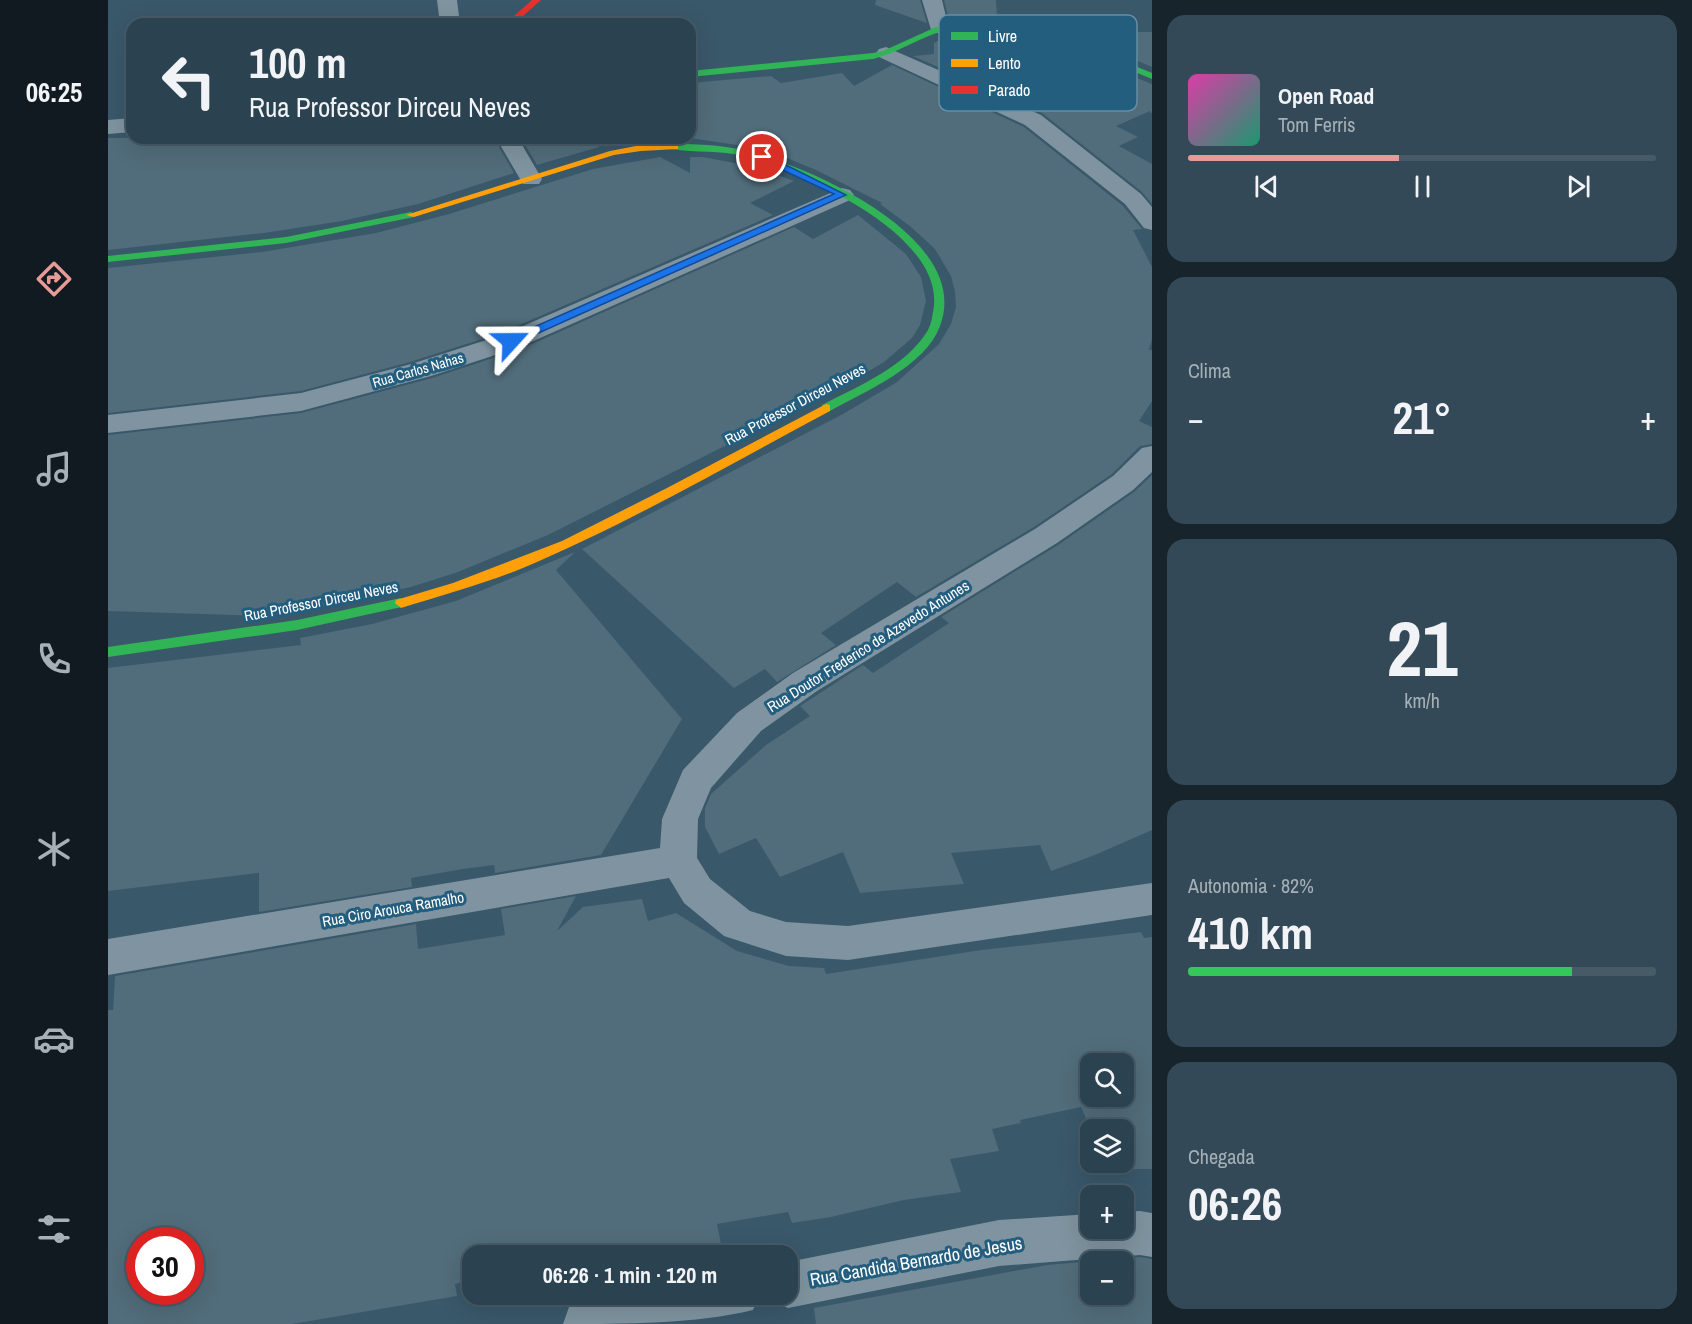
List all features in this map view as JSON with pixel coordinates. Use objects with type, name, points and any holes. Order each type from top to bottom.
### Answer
[{"type":"street","points":[[447,0],[449,18]]},
{"type":"street","points":[[516,18],[537,0]]},
{"type":"street","points":[[696,73],[851,59],[886,53],[939,29],[932,0]]},
{"type":"street","points":[[886,53],[939,77]]},
{"type":"street","points":[[1137,70],[1152,76]]},
{"type":"street","points":[[1013,111],[1033,120],[1134,199],[1152,223]]},
{"type":"street","points":[[108,128],[126,126]]},
{"type":"street","points":[[511,144],[531,179]]},
{"type":"street","name":"Rua Professor Dirceu Neves","points":[[108,259],[316,236],[393,220],[531,179],[598,156],[645,148],[686,147],[762,157],[842,195],[880,217],[910,241],[934,266],[942,291],[940,318],[924,346],[867,387],[585,533],[477,578],[412,600],[329,620],[108,652]]},
{"type":"street","name":"Rua Carlos Nahas","points":[[108,424],[301,402],[422,370],[511,341],[842,195]]},
{"type":"street","name":"Rua Doutor Frederico de Azevedo Antunes","points":[[678,861],[680,819],[696,780],[749,722],[805,682],[1046,536],[1123,483],[1152,455]]},
{"type":"street","points":[[678,861],[697,891],[738,924],[786,939],[848,943],[1148,895]]},
{"type":"street","name":"Rua Ciro Arouca Ramalho","points":[[108,957],[678,861]]},
{"type":"street","name":"Rua Candida Bernardo de Jesus","points":[[798,1283],[999,1243],[1140,1233],[1152,1235]]},
{"type":"street","points":[[586,1324],[682,1305]]},
{"type":"building","points":[[876,0],[920,0],[927,23],[875,5]]},
{"type":"building","points":[[944,0],[996,0],[997,15],[948,15]]},
{"type":"building","points":[[1137,32],[1152,32],[1152,67],[1137,61]]},
{"type":"building","points":[[939,40],[939,67],[913,56],[934,54],[934,43]]},
{"type":"building","points":[[892,65],[939,87],[939,111],[990,111],[1024,127],[1123,206],[1142,229],[1133,230],[1152,267],[1152,339],[1149,350],[1152,350],[1152,401],[1139,421],[1152,427],[1152,444],[1140,446],[1112,474],[1034,527],[916,597],[897,582],[821,633],[836,645],[777,682],[765,669],[734,688],[582,549],[843,414],[897,382],[939,344],[951,324],[956,307],[951,276],[935,249],[911,227],[880,204],[882,203],[782,156],[750,147],[696,139],[696,82],[771,76],[781,83],[842,73],[854,86]]},
{"type":"building","points":[[1137,78],[1152,84],[1152,114],[1150,111],[1116,126],[1138,137],[1119,146],[1152,164],[1152,204],[1142,192],[1037,111],[1137,111]]},
{"type":"building","points":[[108,138],[126,138],[126,144],[497,144],[514,173],[418,204],[342,221],[264,233],[108,250]]},
{"type":"building","points":[[525,144],[598,144],[599,147],[537,165]]},
{"type":"building","points":[[660,157],[690,173],[690,157],[703,157],[755,167],[794,181],[750,203],[773,215],[501,333],[410,362],[301,391],[108,413],[108,268],[262,252],[376,233],[449,214],[593,169]]},
{"type":"building","points":[[858,215],[906,254],[921,277],[926,301],[920,325],[912,338],[884,362],[844,386],[548,535],[458,572],[411,587],[336,604],[265,616],[108,611],[108,435],[301,413],[432,378],[521,349],[794,227],[813,239]]},
{"type":"building","points":[[1152,475],[1152,830],[1051,871],[1040,845],[951,853],[964,884],[860,893],[843,852],[780,877],[756,838],[719,854],[705,827],[705,808],[711,794],[766,745],[810,716],[800,706],[863,665],[873,673],[949,623],[941,617],[1058,545],[1134,492]]},
{"type":"building","points":[[575,552],[556,570],[682,719],[601,855],[495,873],[494,865],[463,869],[411,878],[412,887],[259,912],[259,873],[108,891],[108,668],[301,645],[300,638],[372,624],[456,601]]},
{"type":"building","points":[[576,896],[557,931],[583,907],[642,899],[648,921],[676,913],[737,951],[789,966],[824,968],[826,974],[981,950],[1141,932],[1144,938],[1152,937],[1152,1169],[1134,1169],[1134,1119],[1086,1119],[1081,1107],[1020,1120],[1021,1123],[992,1129],[999,1151],[950,1159],[961,1192],[904,1200],[831,1217],[792,1223],[788,1212],[717,1224],[721,1244],[716,1245],[462,1245],[462,1282],[455,1284],[457,1296],[292,1324],[108,1324],[108,1010],[113,1010],[115,976],[416,924],[418,949],[505,935],[501,909]]},
{"type":"building","points":[[1134,1258],[1152,1259],[1152,1324],[816,1324],[814,1308],[1047,1265],[1080,1262],[1080,1305],[1134,1305]]},
{"type":"traffic: fast","points":[[696,73],[873,56],[886,53],[939,29]]},
{"type":"traffic: fast","points":[[1137,70],[1152,76]]},
{"type":"traffic: fast","points":[[675,147],[711,148],[738,152],[774,162],[807,176],[879,215],[909,240],[931,267],[941,297],[935,327],[926,341],[915,353],[886,375],[826,408]]},
{"type":"traffic: fast","points":[[108,259],[286,240],[411,215]]},
{"type":"traffic: fast","points":[[108,652],[297,625],[401,603]]},
{"type":"traffic: slow","points":[[411,215],[613,153],[641,148],[675,147]]},
{"type":"traffic: slow","points":[[401,603],[457,587],[566,544],[672,491],[826,408]]},
{"type":"traffic: jam","points":[[516,18],[537,0]]},
{"type":"route","points":[[511,341],[842,195],[762,157]]}]
